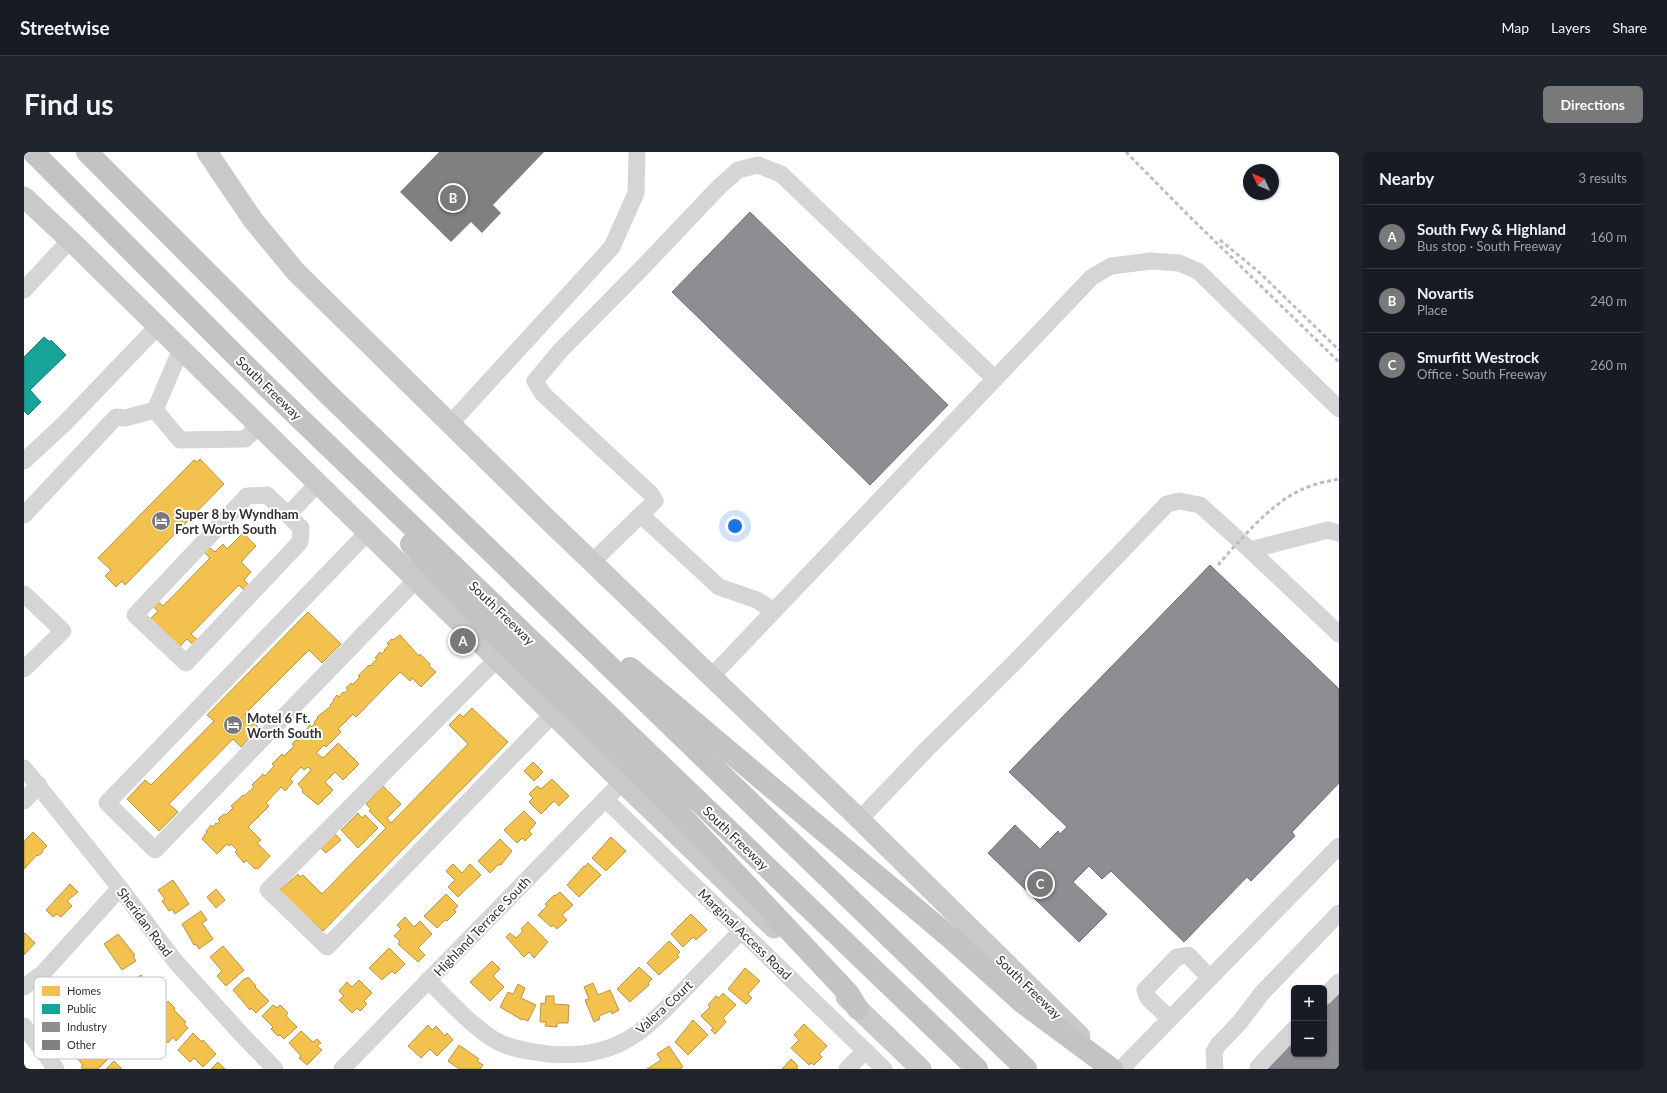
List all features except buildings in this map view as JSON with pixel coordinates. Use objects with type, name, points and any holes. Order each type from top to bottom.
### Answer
[{"type":"highway","name":"South Freeway","points":[[33,152],[264,384],[977,1069]]},
{"type":"highway","points":[[87,152],[329,395],[1026,1069]]},
{"type":"highway","points":[[264,384],[273,408],[386,517],[503,643],[662,794],[848,993],[858,1009]]},
{"type":"highway","points":[[451,514],[647,683],[953,940],[1023,1003],[1112,1069]]},
{"type":"main road","name":"South Freeway","points":[[207,152],[253,220],[296,272],[450,424],[859,820],[1112,1069]]},
{"type":"main road","points":[[24,197],[158,326],[622,782],[921,1069]]},
{"type":"street","points":[[450,424],[612,247],[636,192],[637,152]]},
{"type":"street","points":[[592,562],[655,501],[651,494],[543,394],[535,381],[560,351],[738,170],[758,165],[782,174],[995,379]]},
{"type":"street","points":[[24,290],[70,240]]},
{"type":"street","points":[[711,677],[1092,277],[1112,266],[1150,261],[1179,263],[1198,271],[1339,409]]},
{"type":"street","points":[[24,461],[64,424],[158,326]]},
{"type":"street","points":[[155,410],[181,349]]},
{"type":"street","points":[[155,410],[180,440],[244,439],[259,426]]},
{"type":"street","points":[[24,515],[116,417],[125,418],[155,410]]},
{"type":"street","points":[[288,515],[318,483]]},
{"type":"street","points":[[267,495],[288,515],[301,528],[300,542],[186,663],[135,615],[247,496],[267,495]]},
{"type":"street","points":[[859,820],[928,748],[1016,661],[1167,504],[1179,501],[1200,505],[1339,634]]},
{"type":"street","points":[[641,515],[719,587],[757,600],[774,611]]},
{"type":"street","points":[[1250,550],[1328,530],[1339,533]]},
{"type":"street","points":[[368,532],[107,803],[155,850],[416,580]]},
{"type":"street","points":[[24,594],[63,630],[24,670]]},
{"type":"street","points":[[497,659],[268,890],[327,947],[553,714]]},
{"type":"street","name":"Sheridan Road","points":[[24,768],[120,888],[175,961],[244,1038],[275,1069]]},
{"type":"street","name":"Highland Terrace South","points":[[342,1069],[622,782]]},
{"type":"street","points":[[24,801],[39,785]]},
{"type":"street","name":"Marginal Access Road","points":[[605,799],[884,1069]]},
{"type":"street","points":[[1121,1069],[1339,846]]},
{"type":"street","points":[[38,977],[43,973],[120,888]]},
{"type":"street","points":[[1215,1069],[1214,1052],[1218,1045],[1240,1022],[1262,993],[1339,913]]},
{"type":"street","name":"Valera Court","points":[[428,980],[476,1027],[495,1040],[522,1050],[541,1053],[584,1054],[610,1048],[645,1029],[741,931]]},
{"type":"street","points":[[1170,1019],[1148,998],[1145,990],[1156,978],[1177,957],[1188,955],[1210,978]]},
{"type":"street","points":[[24,987],[34,980]]},
{"type":"street","points":[[1327,995],[1339,982]]},
{"type":"street","points":[[24,1026],[34,1039]]},
{"type":"street","points":[[1258,1069],[1258,1067],[1291,1032]]},
{"type":"street","points":[[847,1069],[865,1051]]},
{"type":"street","points":[[49,1059],[56,1069]]},
{"type":"railway","points":[[1126,152],[1187,214],[1339,362]]},
{"type":"railway","points":[[1220,240],[1260,273],[1339,350]]},
{"type":"railway","points":[[1218,565],[1257,522],[1291,495],[1307,487],[1339,479]]},
{"type":"place","name":"Novartis","points":[[453,198]]},
{"type":"place","name":"Super 8 by Wyndham Fort Worth South","points":[[161,521]]},
{"type":"place","name":"South Fwy & Highland","points":[[463,641]]},
{"type":"place","name":"Motel 6 Ft. Worth South","points":[[233,725]]},
{"type":"place","name":"Smurfitt Westrock","points":[[1040,884]]}]
